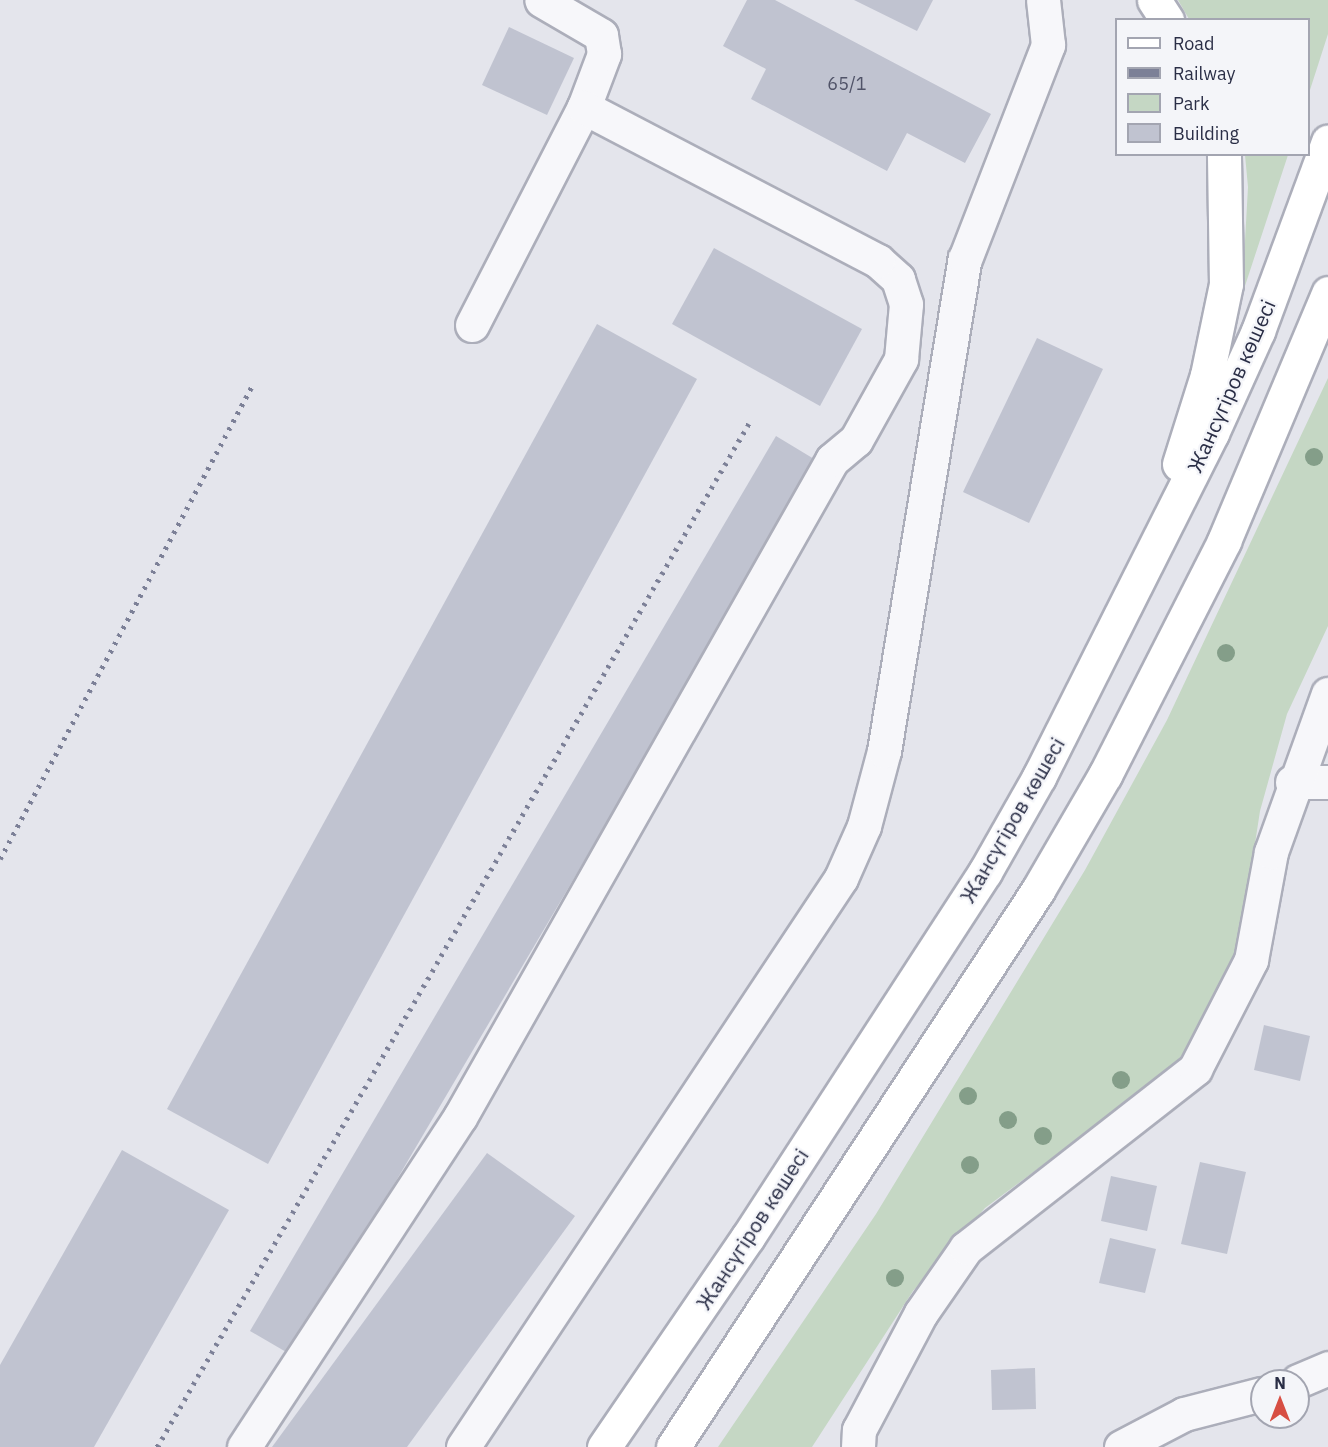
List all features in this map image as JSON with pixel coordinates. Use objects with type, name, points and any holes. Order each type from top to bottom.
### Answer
[{"type":"main road","points":[[1154,0],[1166,18]]},
{"type":"main road","name":"Жансүгіров көшесі","points":[[604,1447],[748,1237],[984,872],[1141,583],[1258,331],[1328,142]]},
{"type":"main road","points":[[1141,583],[1218,327],[1229,237],[1224,156]]},
{"type":"main road","points":[[1277,423],[1328,292]]},
{"type":"main road","points":[[673,1447],[1038,890],[1172,646],[1277,423],[1328,326]]},
{"type":"street","points":[[472,325],[584,107],[605,44],[601,35],[541,0]]},
{"type":"street","points":[[463,1447],[841,878],[864,826],[884,751],[965,259],[1048,45],[1043,0]]},
{"type":"street","points":[[244,1447],[460,1117],[832,460],[856,440],[902,359],[906,304],[898,279],[878,261],[584,107]]},
{"type":"street","points":[[858,1447],[859,1430],[921,1312],[966,1248],[1195,1069],[1251,960],[1271,852],[1292,782],[1328,694]]},
{"type":"street","points":[[1292,782],[1328,782]]},
{"type":"street","points":[[1310,1376],[1328,1368]]},
{"type":"street","points":[[1121,1447],[1184,1414],[1250,1397]]},
{"type":"green space","points":[[1178,0],[1328,0],[1328,34],[1310,90],[1310,18],[1188,18]]},
{"type":"green space","points":[[1245,156],[1288,156],[1242,295],[1248,187]]},
{"type":"green space","points":[[1328,378],[1328,626],[1287,714],[1260,811],[1239,948],[1196,1038],[1169,1071],[985,1208],[913,1291],[812,1447],[718,1447],[876,1214],[1085,870],[1167,720]]},
{"type":"building","points":[[747,0],[775,0],[991,114],[965,163],[907,133],[887,171],[751,99],[766,69],[723,46]]},
{"type":"building","points":[[854,0],[933,0],[917,31]]},
{"type":"building","points":[[509,27],[574,58],[547,115],[482,85]]},
{"type":"building","points":[[714,248],[862,329],[820,406],[672,324]]},
{"type":"building","points":[[597,324],[697,379],[268,1164],[167,1109]]},
{"type":"building","points":[[1037,338],[1103,369],[1029,523],[963,492]]},
{"type":"building","points":[[776,436],[819,462],[293,1356],[250,1331]]},
{"type":"building","points":[[1264,1025],[1310,1036],[1300,1081],[1254,1070]]},
{"type":"building","points":[[122,1150],[229,1210],[94,1447],[0,1447],[0,1365]]},
{"type":"building","points":[[487,1153],[575,1216],[407,1447],[272,1447]]},
{"type":"building","points":[[1200,1162],[1246,1172],[1227,1254],[1181,1244]]},
{"type":"building","points":[[1111,1176],[1157,1186],[1147,1231],[1101,1221]]},
{"type":"building","points":[[1110,1238],[1156,1249],[1145,1293],[1099,1283]]},
{"type":"building","points":[[1035,1368],[1036,1409],[992,1410],[991,1370]]},
{"type":"railway","points":[[0,859],[253,384]]},
{"type":"railway","points":[[157,1447],[749,423]]}]
